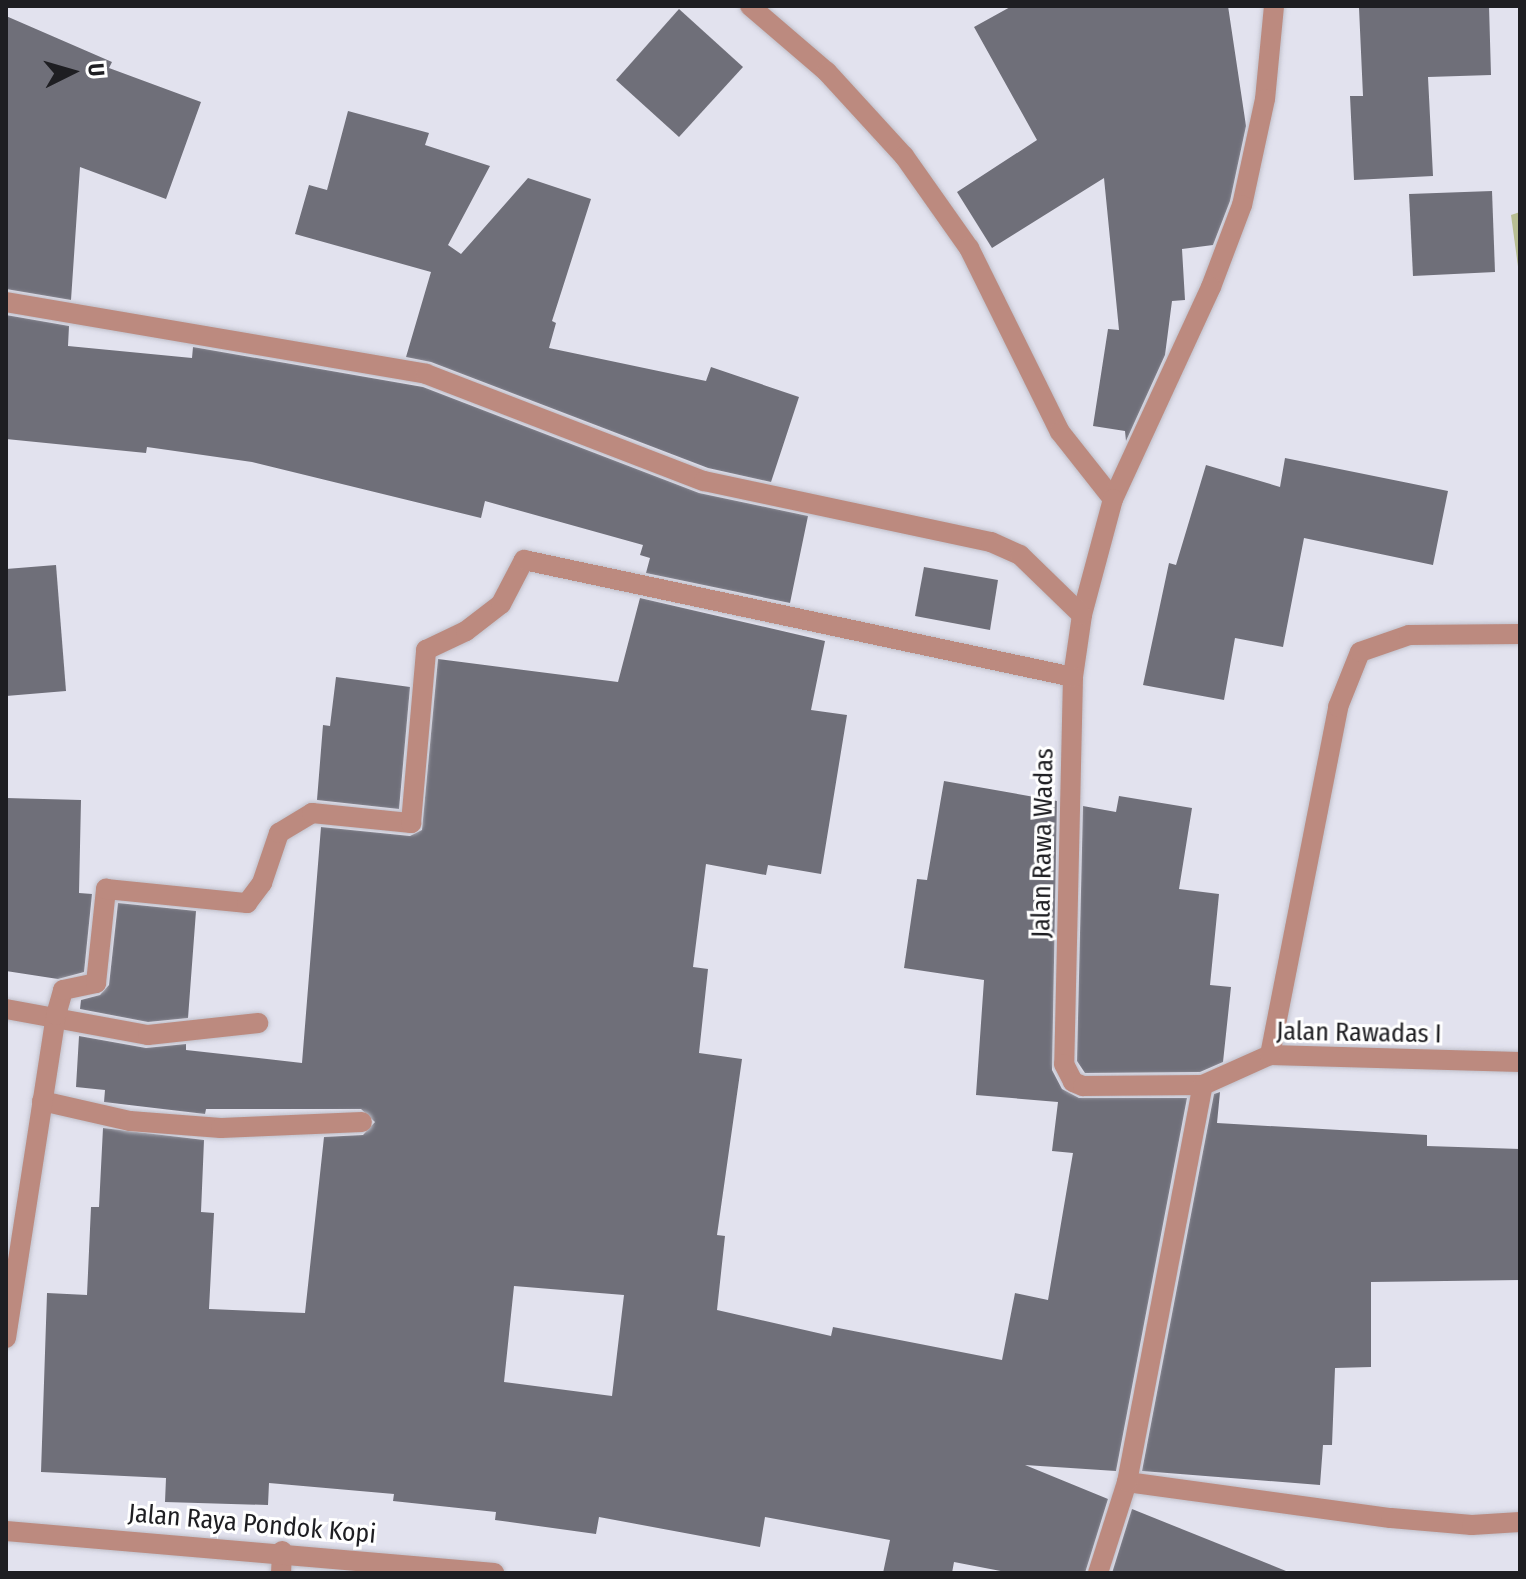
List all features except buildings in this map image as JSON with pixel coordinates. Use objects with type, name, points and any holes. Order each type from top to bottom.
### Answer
[{"type":"street","points":[[750,6],[827,72],[904,156],[969,248],[1060,432],[1113,499]]},
{"type":"street","name":"Jalan Rawa Wadas","points":[[1203,1085],[1083,1086],[1067,1074],[1073,677],[1082,615],[1113,499],[1211,287],[1242,205],[1265,99],[1274,6]]},
{"type":"street","points":[[6,302],[426,374],[704,481],[991,542],[1020,555],[1082,615]]},
{"type":"street","points":[[6,1338],[56,1015],[63,990],[96,983],[106,889],[247,903],[262,883],[279,833],[312,813],[411,823],[426,650],[466,631],[501,604],[524,560],[1073,677]]},
{"type":"street","points":[[1270,1055],[1338,707],[1360,652],[1409,635],[1520,634]]},
{"type":"street","points":[[6,1009],[56,1015],[148,1035],[258,1023]]},
{"type":"street","name":"Jalan Rawadas I","points":[[1203,1085],[1270,1055],[1520,1062]]},
{"type":"street","points":[[1098,1573],[1127,1482],[1203,1085]]},
{"type":"street","points":[[42,1101],[130,1121],[221,1128],[362,1122]]},
{"type":"street","points":[[1127,1482],[1391,1518],[1472,1525],[1520,1522]]},
{"type":"street","name":"Jalan Raya Pondok Kopi","points":[[6,1531],[282,1551],[494,1573]]},
{"type":"street","points":[[281,1573],[282,1551]]},
{"type":"green space","points":[[1520,212],[1520,281],[1511,215]]}]
